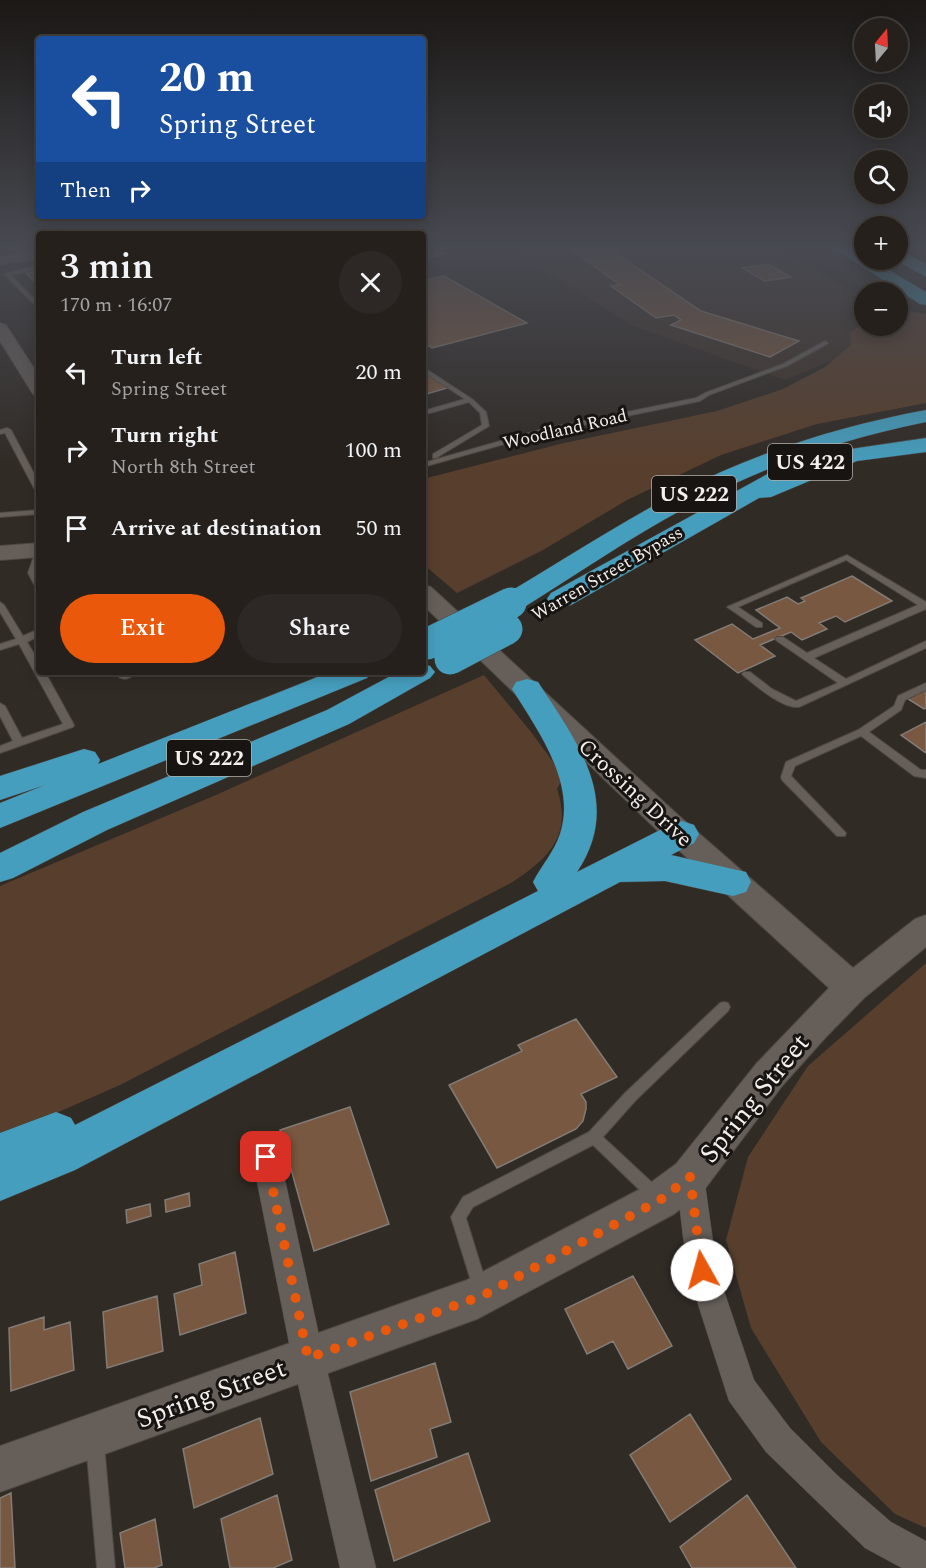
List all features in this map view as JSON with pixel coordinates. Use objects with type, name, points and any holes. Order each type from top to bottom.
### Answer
[{"type":"highway","name":"Warren Street Bypass","points":[[518,611],[687,498],[729,477],[824,441],[926,414]]},
{"type":"highway","name":"Warren Street Bypass","points":[[426,663],[518,611],[704,518],[800,465],[858,446],[926,429]]},
{"type":"highway","name":"US 222","points":[[704,518],[852,455],[926,445]]},
{"type":"highway","points":[[0,788],[341,675]]},
{"type":"highway","name":"US 222","points":[[0,816],[350,675]]},
{"type":"highway","name":"Warren Street Bypass","points":[[0,845],[398,675]]},
{"type":"highway","points":[[0,868],[94,821],[338,717],[406,675]]},
{"type":"highway","points":[[528,689],[559,739],[576,774],[581,793],[582,815],[579,836],[566,865],[567,884]]},
{"type":"highway","points":[[0,1154],[44,1138],[567,884],[675,829]]},
{"type":"highway","points":[[0,1179],[59,1155],[567,884],[648,866],[686,869],[733,882]]},
{"type":"street","points":[[0,328],[36,385]]},
{"type":"street","points":[[0,553],[36,551]]},
{"type":"street","name":"Crossing Drive","points":[[426,595],[675,829],[852,988]]},
{"type":"street","name":"Spring Street","points":[[0,1468],[482,1296],[675,1188],[769,1075],[852,988],[926,928]]},
{"type":"street","points":[[266,1157],[308,1358],[357,1568]]},
{"type":"street","points":[[675,1188],[741,1389],[778,1440],[825,1487],[878,1534],[926,1561]]},
{"type":"lane","name":"Woodland Road","points":[[426,463],[543,431],[698,400],[706,394],[784,365],[825,343]]},
{"type":"lane","points":[[426,371],[470,400],[483,412],[486,426],[426,462]]},
{"type":"lane","points":[[426,412],[470,400]]},
{"type":"lane","points":[[0,432],[7,430],[36,484]]},
{"type":"lane","points":[[0,505],[2,515],[0,524]]},
{"type":"lane","points":[[2,515],[36,513]]},
{"type":"lane","points":[[759,626],[731,607],[847,557],[925,605]]},
{"type":"lane","points":[[36,560],[32,573],[36,580]]},
{"type":"lane","points":[[0,605],[36,664]]},
{"type":"lane","points":[[807,657],[925,605]]},
{"type":"lane","points":[[0,647],[36,634]]},
{"type":"lane","points":[[780,639],[845,683]]},
{"type":"lane","points":[[747,674],[769,691],[796,705],[926,644]]},
{"type":"lane","points":[[0,750],[69,725],[42,675]]},
{"type":"lane","points":[[841,832],[786,777],[790,764],[862,732],[898,708],[901,698],[926,686]]},
{"type":"lane","points":[[0,706],[19,743]]},
{"type":"lane","points":[[862,732],[918,772],[926,774]]},
{"type":"lane","points":[[482,1296],[458,1217],[468,1202],[594,1137],[630,1096],[724,1007]]},
{"type":"lane","points":[[594,1137],[675,1188]]},
{"type":"lane","points":[[94,1435],[106,1568]]},
{"type":"shaded area","points":[[622,319],[854,319],[854,336],[864,336],[865,347],[785,380],[633,326]]},
{"type":"shaded area","points":[[908,319],[926,319],[926,403],[817,424],[721,455],[627,500],[543,550],[457,593],[426,567],[426,478],[564,443],[717,411],[783,389],[825,367],[851,345],[850,333],[854,330],[854,336],[908,336]]},
{"type":"shaded area","points":[[484,675],[559,770],[561,781],[557,789],[562,821],[559,834],[546,855],[536,865],[511,883],[120,1085],[38,1121],[0,1134],[0,886],[216,795]]},
{"type":"shaded area","points":[[926,963],[926,1528],[895,1514],[821,1442],[751,1328],[726,1240],[748,1157],[808,1066]]},
{"type":"building","points":[[426,319],[520,319],[527,323],[432,348],[426,344]]},
{"type":"building","points":[[728,319],[799,341],[770,357],[671,325],[681,320]]},
{"type":"building","points":[[426,374],[447,388],[426,394]]},
{"type":"building","points":[[852,576],[892,601],[845,622],[836,616],[819,623],[827,629],[802,640],[791,632],[760,645],[775,656],[738,673],[695,640],[732,624],[753,639],[780,628],[756,610],[787,597],[798,604],[805,601],[801,598]]},
{"type":"building","points":[[926,687],[926,708],[924,709],[905,697]]},
{"type":"building","points":[[926,722],[926,753],[901,735]]},
{"type":"building","points":[[576,1019],[617,1077],[581,1094],[586,1102],[586,1109],[583,1121],[576,1129],[497,1168],[449,1085],[522,1051],[518,1045]]},
{"type":"building","points":[[350,1107],[389,1224],[314,1251],[280,1130]]},
{"type":"building","points":[[189,1193],[190,1206],[166,1212],[165,1200]]},
{"type":"building","points":[[150,1204],[151,1216],[127,1223],[126,1210]]},
{"type":"building","points":[[235,1252],[246,1313],[180,1335],[174,1294],[202,1285],[199,1264]]},
{"type":"building","points":[[633,1276],[672,1346],[628,1369],[613,1341],[587,1354],[565,1309]]},
{"type":"building","points":[[157,1296],[163,1351],[107,1368],[103,1312]]},
{"type":"building","points":[[44,1317],[44,1330],[70,1322],[74,1370],[11,1391],[9,1328]]},
{"type":"building","points":[[435,1363],[451,1422],[430,1429],[437,1457],[371,1481],[350,1392]]},
{"type":"building","points":[[690,1414],[731,1479],[670,1522],[630,1455]]},
{"type":"building","points":[[260,1418],[273,1474],[194,1508],[183,1449]]},
{"type":"building","points":[[468,1453],[490,1521],[394,1561],[375,1490]]},
{"type":"building","points":[[11,1493],[15,1568],[0,1568],[0,1498]]},
{"type":"building","points":[[277,1495],[292,1560],[273,1568],[230,1568],[221,1519]]},
{"type":"building","points":[[747,1495],[796,1568],[692,1568],[680,1547]]},
{"type":"building","points":[[155,1519],[162,1565],[154,1568],[125,1568],[120,1533]]},
{"type":"route","points":[[266,1157],[308,1358],[482,1296],[660,1200],[690,1177],[702,1270]]}]
